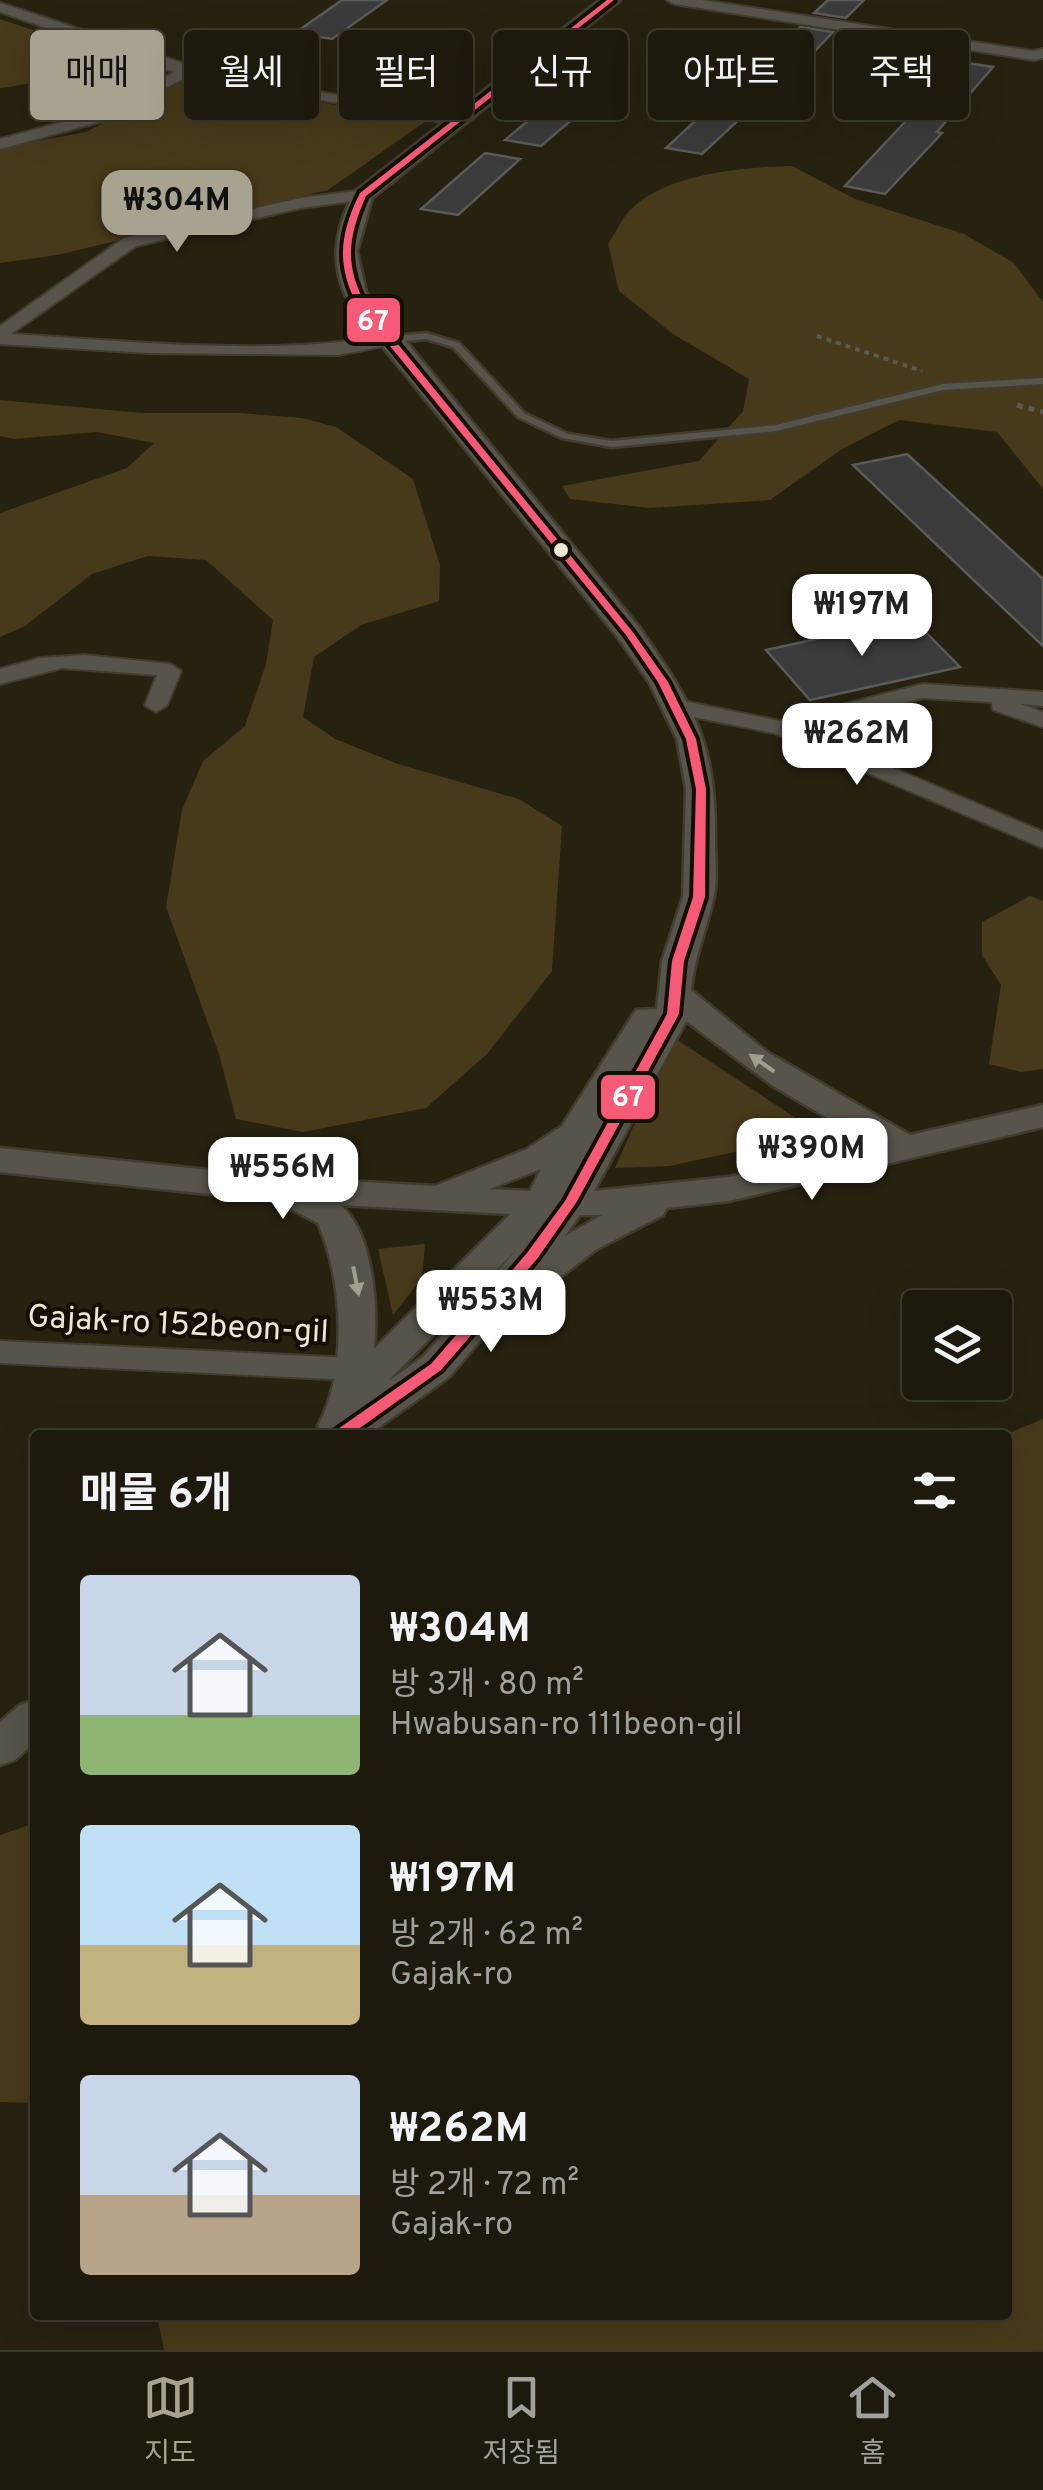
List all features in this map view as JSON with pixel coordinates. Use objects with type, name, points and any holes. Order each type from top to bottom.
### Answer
[{"type":"street","points":[[473,108],[611,0]]},
{"type":"street","points":[[674,0],[1034,56],[1043,53]]},
{"type":"street","points":[[0,7],[184,71]]},
{"type":"street","points":[[0,144],[74,129],[146,98],[184,74]]},
{"type":"street","points":[[338,1429],[380,1366],[555,1204],[673,1014],[677,977],[698,897],[702,789],[678,707],[629,633],[388,340],[350,286],[344,254],[347,227],[363,196],[458,120]]},
{"type":"street","points":[[0,336],[130,242],[301,204],[363,196]]},
{"type":"street","points":[[0,336],[149,348],[338,350],[388,340]]},
{"type":"street","points":[[0,677],[19,668],[104,661],[170,671],[156,706]]},
{"type":"street","points":[[780,728],[923,691],[957,691],[1043,720]]},
{"type":"street","points":[[981,697],[1043,699]]},
{"type":"street","points":[[678,707],[780,728],[1043,842]]},
{"type":"street","points":[[436,1366],[532,1256],[555,1204],[576,1134],[646,1022],[658,988],[677,977]]},
{"type":"street","points":[[677,977],[696,1014],[771,1070],[906,1148]]},
{"type":"street","points":[[0,1160],[276,1189],[555,1204],[670,1199],[729,1189],[1043,1116]]},
{"type":"street","points":[[432,1198],[540,1157],[576,1134]]},
{"type":"street","points":[[276,1189],[332,1215],[344,1239],[360,1300],[352,1370],[338,1429]]},
{"type":"street","points":[[338,1429],[436,1366],[545,1266],[617,1221],[670,1199]]},
{"type":"street","name":"Gajak-ro 152beon-gil","points":[[0,1352],[352,1370]]},
{"type":"street","points":[[0,1747],[30,1721]]},
{"type":"lane","points":[[388,340],[426,336],[456,345],[521,415],[565,436],[612,444],[776,428],[943,387],[1043,380]]},
{"type":"path","points":[[818,336],[928,372]]},
{"type":"shaded area","points":[[0,19],[33,30],[30,82],[0,88]]},
{"type":"shaded area","points":[[184,81],[184,120],[319,120],[319,102],[339,106],[339,120],[426,121],[328,190],[57,255],[0,263],[0,148],[86,132],[109,120],[164,120],[164,91]]},
{"type":"shaded area","points":[[792,166],[855,199],[964,234],[1014,263],[1043,302],[1043,489],[997,432],[899,420],[842,449],[770,500],[650,508],[570,499],[562,486],[699,461],[743,411],[749,379],[673,334],[619,291],[608,244],[623,219],[644,198],[684,180],[751,168]]},
{"type":"shaded area","points":[[0,400],[143,413],[240,413],[302,418],[336,427],[413,479],[440,565],[439,601],[361,625],[314,657],[303,717],[335,739],[398,764],[519,799],[562,826],[552,971],[487,1054],[426,1108],[303,1132],[236,1119],[219,1054],[166,907],[182,810],[203,761],[245,726],[266,664],[273,620],[206,560],[148,556],[92,574],[25,626],[0,637],[0,513],[127,468],[154,443],[97,432],[14,439],[0,436]]},
{"type":"shaded area","points":[[1030,896],[1043,901],[1043,1069],[1021,1072],[989,1064],[1001,985],[982,955],[982,922]]},
{"type":"shaded area","points":[[673,1037],[820,1134],[669,1166],[615,1168]]},
{"type":"shaded area","points":[[425,1244],[422,1278],[393,1315],[378,1249]]},
{"type":"shaded area","points":[[1043,1419],[1043,2350],[164,2350],[158,2320],[1012,2320],[1012,1432]]},
{"type":"shaded area","points":[[30,1825],[30,2103],[0,2102],[0,1835]]},
{"type":"building","points":[[342,0],[387,0],[345,30],[339,30],[332,39],[319,37],[319,30],[299,30]]},
{"type":"building","points":[[828,0],[864,0],[846,18],[814,13]]},
{"type":"building","points":[[800,27],[833,32],[814,52],[814,30],[797,30]]},
{"type":"building","points":[[969,63],[993,67],[969,95]]},
{"type":"building","points":[[529,120],[572,120],[541,146],[505,140]]},
{"type":"building","points":[[696,120],[739,120],[702,154],[666,148]]},
{"type":"building","points":[[907,120],[947,120],[937,132],[942,133],[885,194],[845,186]]},
{"type":"building","points":[[485,153],[520,159],[458,215],[421,209]]},
{"type":"building","points":[[907,454],[1043,579],[1043,646],[853,465]]},
{"type":"building","points":[[912,618],[960,667],[810,700],[766,650]]},
{"type":"transit line","name":"67","points":[[347,1430],[436,1367],[532,1256],[570,1203],[673,1014],[678,961],[699,897],[701,789],[691,739],[663,682],[629,633],[362,306],[346,264],[351,224],[363,195],[611,0]]}]
